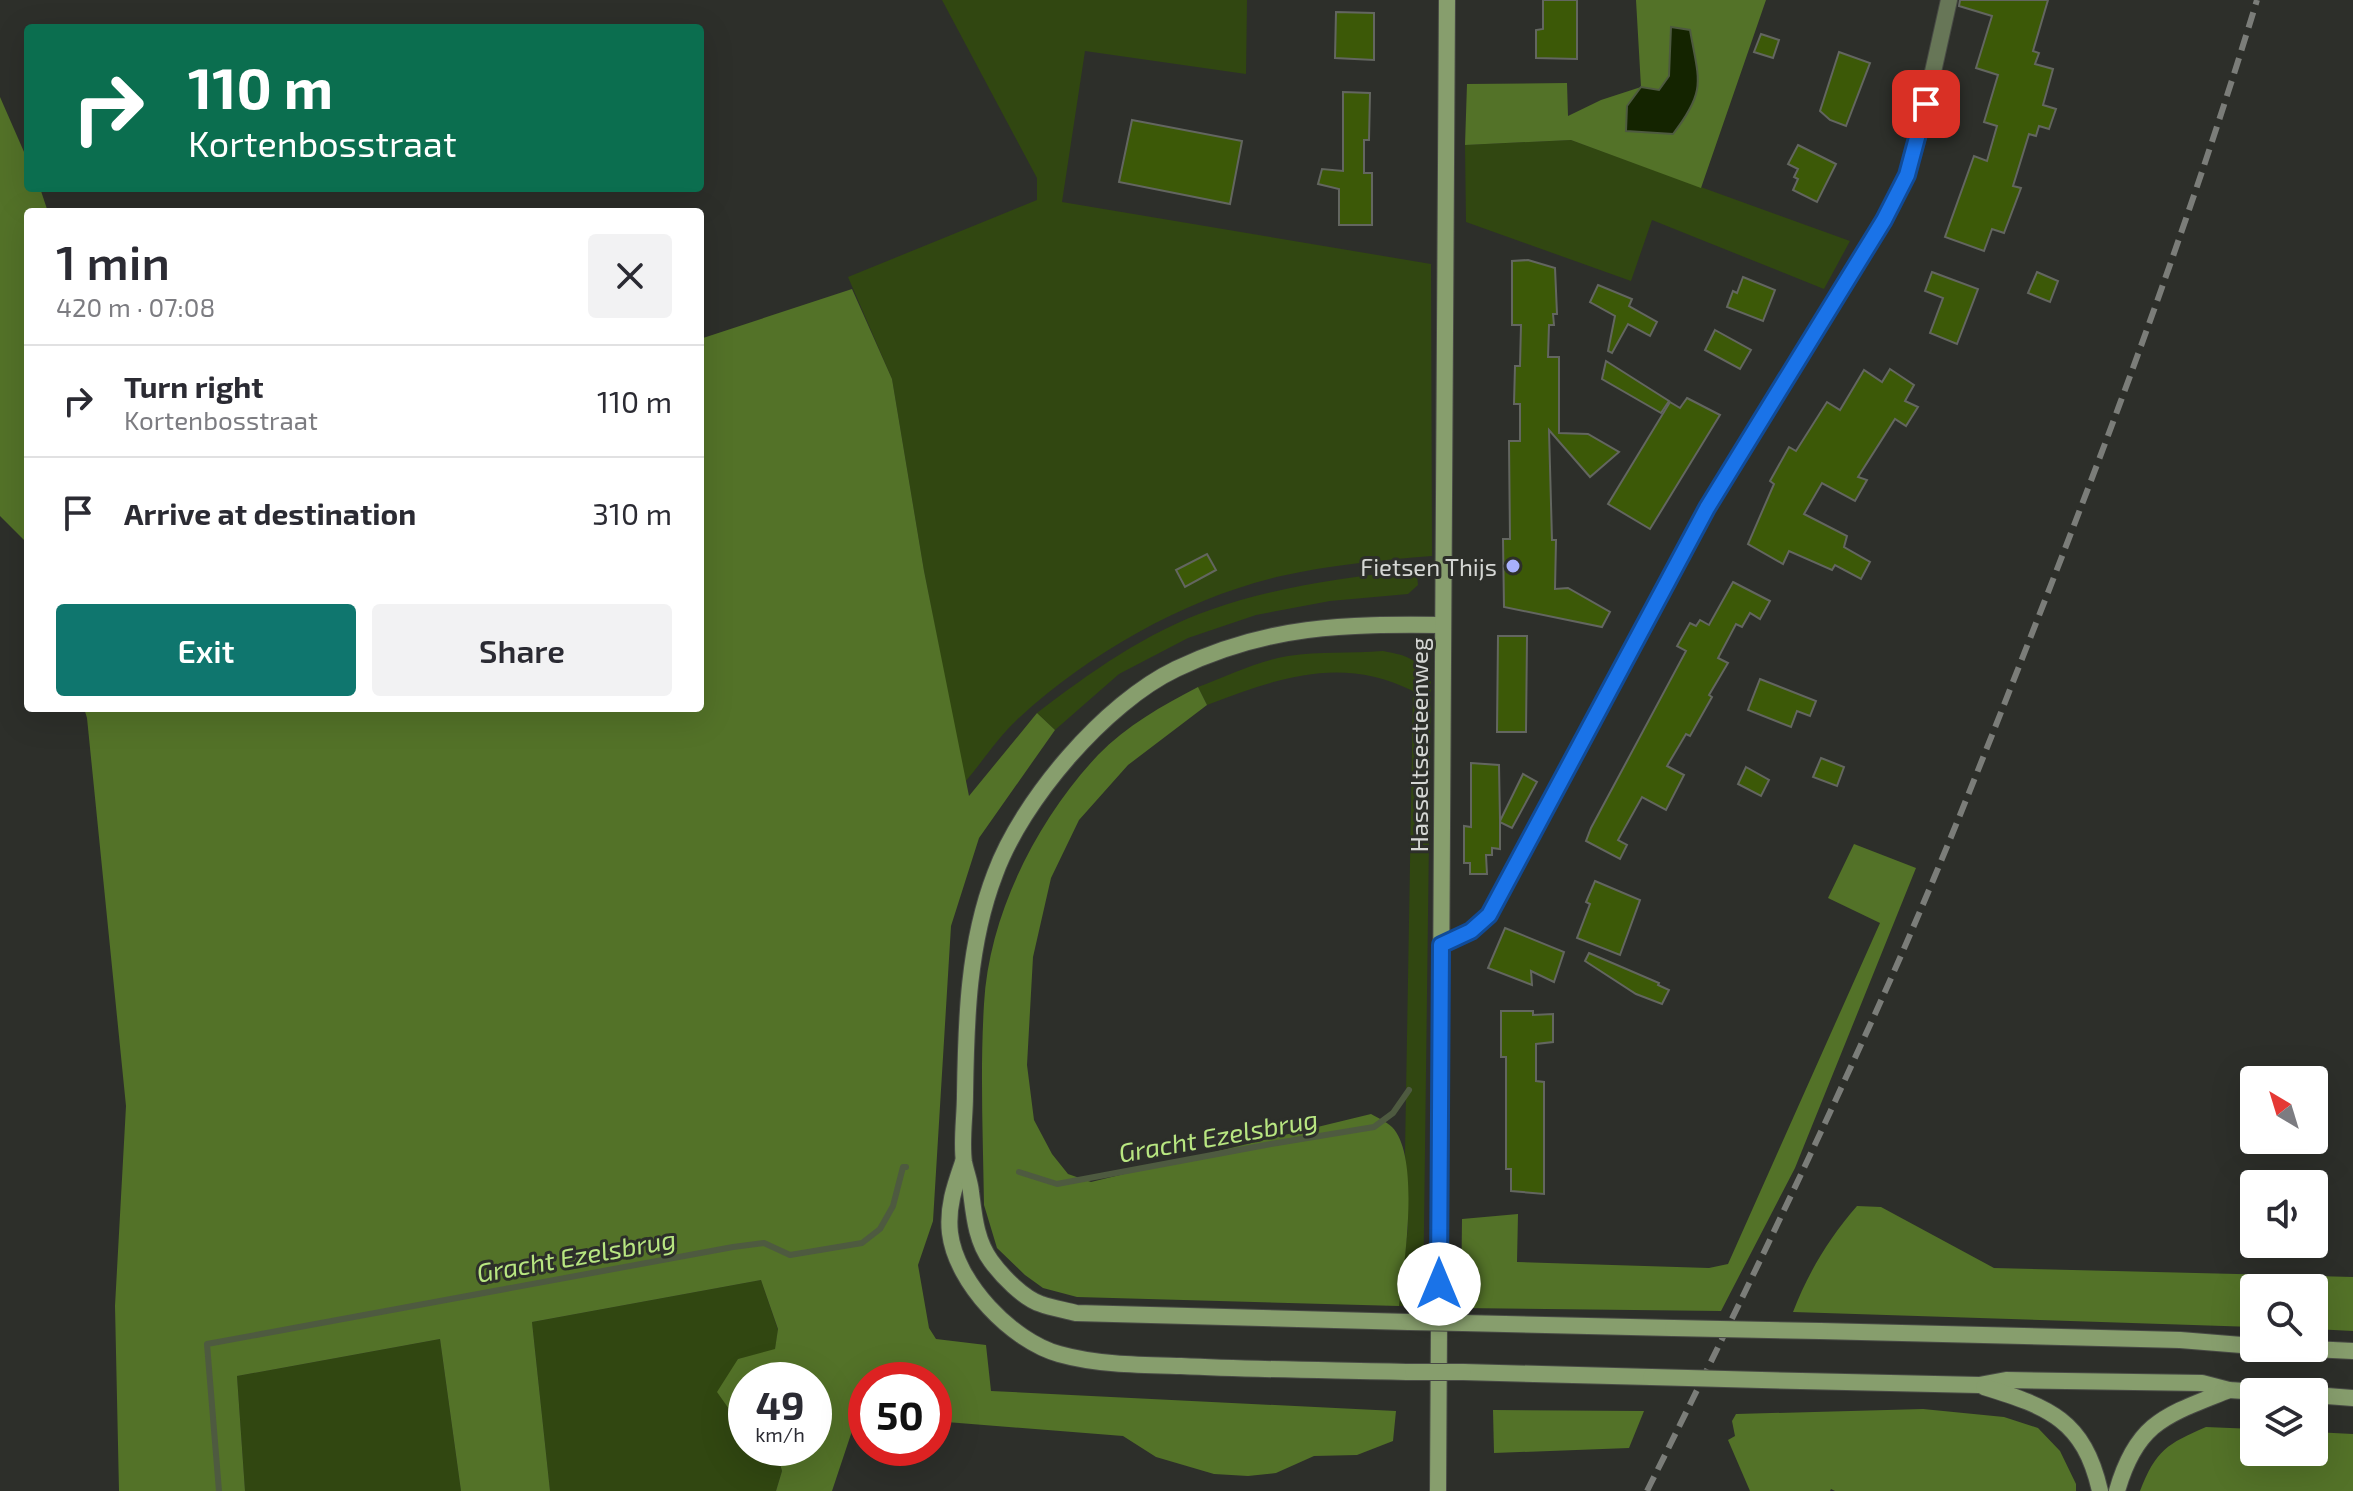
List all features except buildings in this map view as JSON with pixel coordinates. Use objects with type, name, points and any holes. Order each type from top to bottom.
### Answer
[{"type":"main road","name":"Hasseltsesteenweg","points":[[1438,1491],[1447,0]]},
{"type":"main road","points":[[1443,625],[1355,624],[1295,630],[1236,645],[1175,670],[1118,708],[1063,763],[1025,813],[994,874],[976,947],[967,1014],[964,1160],[974,1222],[990,1259],[1013,1284],[1038,1304],[1076,1313],[2180,1340],[2240,1345]]},
{"type":"main road","points":[[964,1160],[951,1196],[950,1234],[963,1271],[990,1310],[1028,1340],[1058,1354],[1118,1363],[1208,1368],[1979,1385],[2006,1380],[2202,1383],[2240,1391]]},
{"type":"main road","points":[[2328,1350],[2353,1351]]},
{"type":"main road","points":[[1979,1385],[2023,1399],[2063,1421],[2093,1462],[2100,1491]]},
{"type":"main road","points":[[2117,1491],[2125,1463],[2138,1441],[2157,1423],[2177,1410],[2229,1390]]},
{"type":"main road","points":[[2328,1396],[2353,1398]]},
{"type":"street","points":[[1441,945],[1471,931],[1489,915],[1707,508],[1884,220],[1907,175],[1949,0]]},
{"type":"shaded area","points":[[942,0],[1247,0],[1246,74],[1085,51],[1062,202],[1431,264],[1432,556],[1356,563],[1281,576],[1246,585],[1176,613],[1108,650],[1047,693],[1012,724],[965,782],[924,571],[892,379],[848,277],[1037,200],[1037,178]]},
{"type":"shaded area","points":[[1671,27],[1690,30],[1698,74],[1696,95],[1673,134],[1626,131],[1627,106],[1641,87],[1659,90],[1669,76]]},
{"type":"shaded area","points":[[1571,140],[1850,241],[1824,289],[1652,220],[1631,281],[1466,222],[1465,145]]},
{"type":"shaded area","points":[[1407,570],[1417,575],[1418,585],[1408,594],[1330,601],[1256,615],[1188,638],[1119,674],[1055,730],[1037,713],[1119,655],[1164,630],[1210,610],[1283,590]]},
{"type":"shaded area","points":[[1383,651],[1412,659],[1431,682],[1423,1306],[1399,1306],[1408,1227],[1405,1152],[1413,691],[1386,680],[1335,672],[1285,679],[1207,705],[1198,687],[1276,658]]},
{"type":"shaded area","points":[[761,1280],[778,1330],[775,1350],[728,1362],[728,1466],[781,1466],[776,1491],[550,1491],[532,1322]]},
{"type":"shaded area","points":[[440,1339],[461,1491],[245,1491],[237,1376]]},
{"type":"green space","points":[[1636,0],[1766,0],[1701,188],[1571,140],[1465,145],[1467,84],[1567,83],[1568,116],[1601,100],[1641,87]]},
{"type":"green space","points":[[0,97],[24,152],[24,192],[41,192],[47,208],[24,208],[24,540],[0,516]]},
{"type":"green space","points":[[852,289],[892,379],[924,571],[969,796],[1037,713],[1055,730],[979,838],[951,926],[933,1221],[918,1265],[929,1328],[936,1339],[986,1345],[991,1391],[1396,1411],[1393,1441],[1357,1455],[1314,1456],[1276,1473],[1248,1476],[1214,1474],[1156,1457],[1123,1436],[952,1422],[952,1362],[848,1362],[848,1443],[832,1491],[776,1491],[781,1466],[832,1466],[832,1362],[736,1362],[775,1349],[778,1329],[761,1280],[532,1322],[550,1491],[461,1491],[440,1339],[237,1376],[245,1491],[119,1491],[115,1306],[126,1106],[85,712],[704,712],[704,338]]},
{"type":"green space","points":[[1198,687],[1207,705],[1128,765],[1079,820],[1051,878],[1033,957],[1027,1065],[1034,1120],[1052,1154],[1068,1174],[1091,1182],[1371,1114],[1392,1127],[1401,1142],[1406,1162],[1408,1213],[1399,1306],[1077,1297],[1043,1288],[997,1248],[984,1205],[983,1029],[988,970],[1006,903],[1036,839],[1055,809],[1098,755],[1145,717]]},
{"type":"green space","points":[[1854,844],[1916,868],[1795,1168],[1721,1311],[1461,1308],[1462,1219],[1518,1214],[1517,1262],[1709,1268],[1728,1264],[1880,923],[1828,898]]},
{"type":"green space","points":[[1857,1206],[1881,1207],[1994,1268],[2240,1274],[2240,1327],[1793,1312],[1805,1283],[1837,1231]]},
{"type":"green space","points":[[2328,1276],[2353,1277],[2353,1331],[2328,1330]]},
{"type":"green space","points":[[728,1375],[728,1408],[717,1392]]},
{"type":"green space","points":[[1923,1409],[2004,1417],[2038,1428],[2060,1451],[2076,1484],[2076,1491],[1750,1491],[1728,1440],[1735,1436],[1732,1421],[1736,1414]]},
{"type":"green space","points":[[1493,1410],[1644,1411],[1629,1448],[1494,1453]]},
{"type":"green space","points":[[2206,1427],[2240,1428],[2240,1466],[2328,1466],[2328,1433],[2353,1434],[2353,1491],[2140,1491],[2158,1457],[2181,1438]]},
{"type":"waterway","name":"Gracht Ezelsbrug","points":[[1019,1172],[1057,1184],[1374,1127],[1393,1113],[1409,1090]]},
{"type":"waterway","name":"Gracht Ezelsbrug","points":[[219,1491],[207,1344],[733,1247],[764,1243],[790,1255],[862,1243],[880,1229],[893,1206],[903,1167],[906,1167]]},
{"type":"railway","points":[[1647,1491],[1812,1152],[1950,841],[2120,403],[2178,243],[2257,0]]},
{"type":"place","name":"Fietsen Thijs","points":[[1513,566]]},
{"type":"route","points":[[1439,1284],[1441,945],[1471,931],[1489,915],[1707,508],[1884,220],[1907,175],[1926,104]]}]
